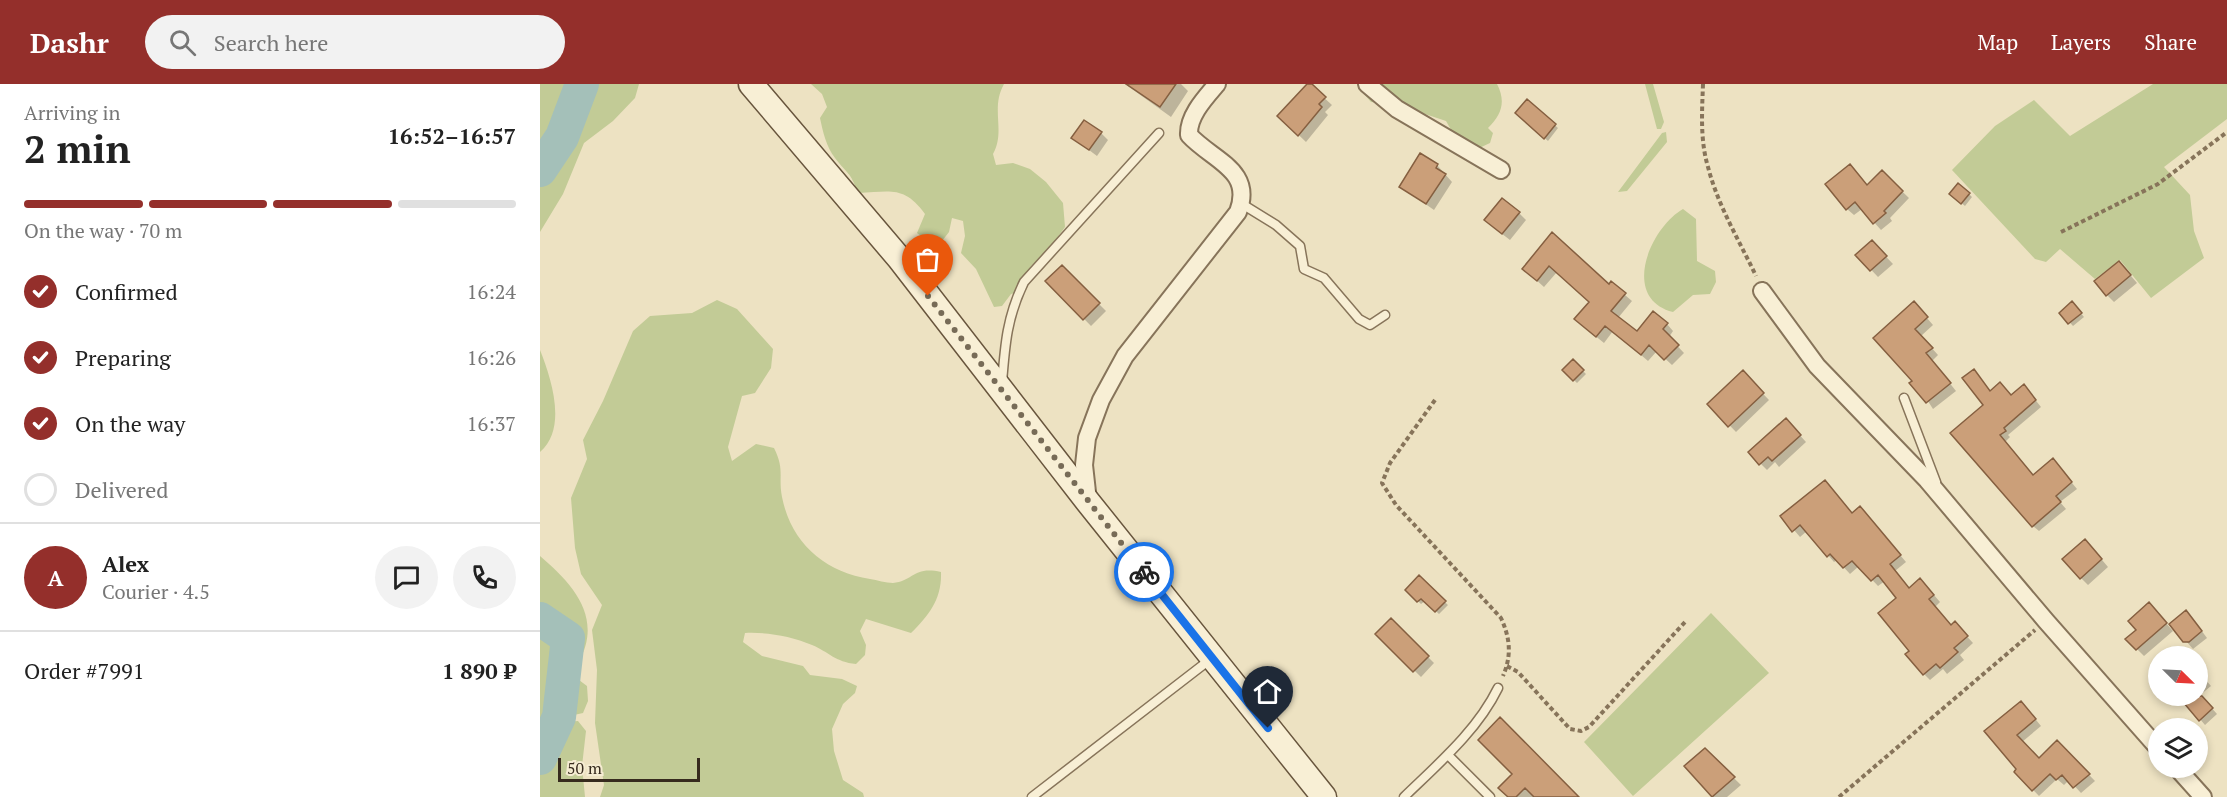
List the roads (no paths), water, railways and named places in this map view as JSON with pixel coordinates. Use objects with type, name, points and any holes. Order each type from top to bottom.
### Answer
[{"type":"street","points":[[751,84],[899,258],[1088,502],[1324,797]]},
{"type":"street","points":[[1088,502],[1084,465],[1087,438],[1105,394],[1125,356],[1238,213],[1242,204],[1244,196],[1240,181],[1229,167],[1189,135],[1188,127],[1200,105],[1217,84]]},
{"type":"street","points":[[1367,84],[1397,108],[1501,170]]},
{"type":"street","points":[[1762,291],[1816,366],[1942,498],[2148,737]]},
{"type":"street","points":[[2186,778],[2202,797]]},
{"type":"lane","points":[[1001,388],[1006,330],[1011,308],[1024,282],[1159,133]]},
{"type":"lane","points":[[1242,204],[1276,225],[1300,246],[1304,269],[1324,278],[1359,319],[1370,325],[1385,315]]},
{"type":"lane","points":[[1904,398],[1942,498]]},
{"type":"lane","points":[[1032,797],[1213,658]]},
{"type":"lane","points":[[1404,797],[1448,755],[1490,706],[1498,688]]},
{"type":"lane","points":[[1448,755],[1490,797]]},
{"type":"waterway","points":[[540,170],[562,137],[582,84]]},
{"type":"waterway","points":[[540,619],[568,638],[559,717],[540,758]]}]
